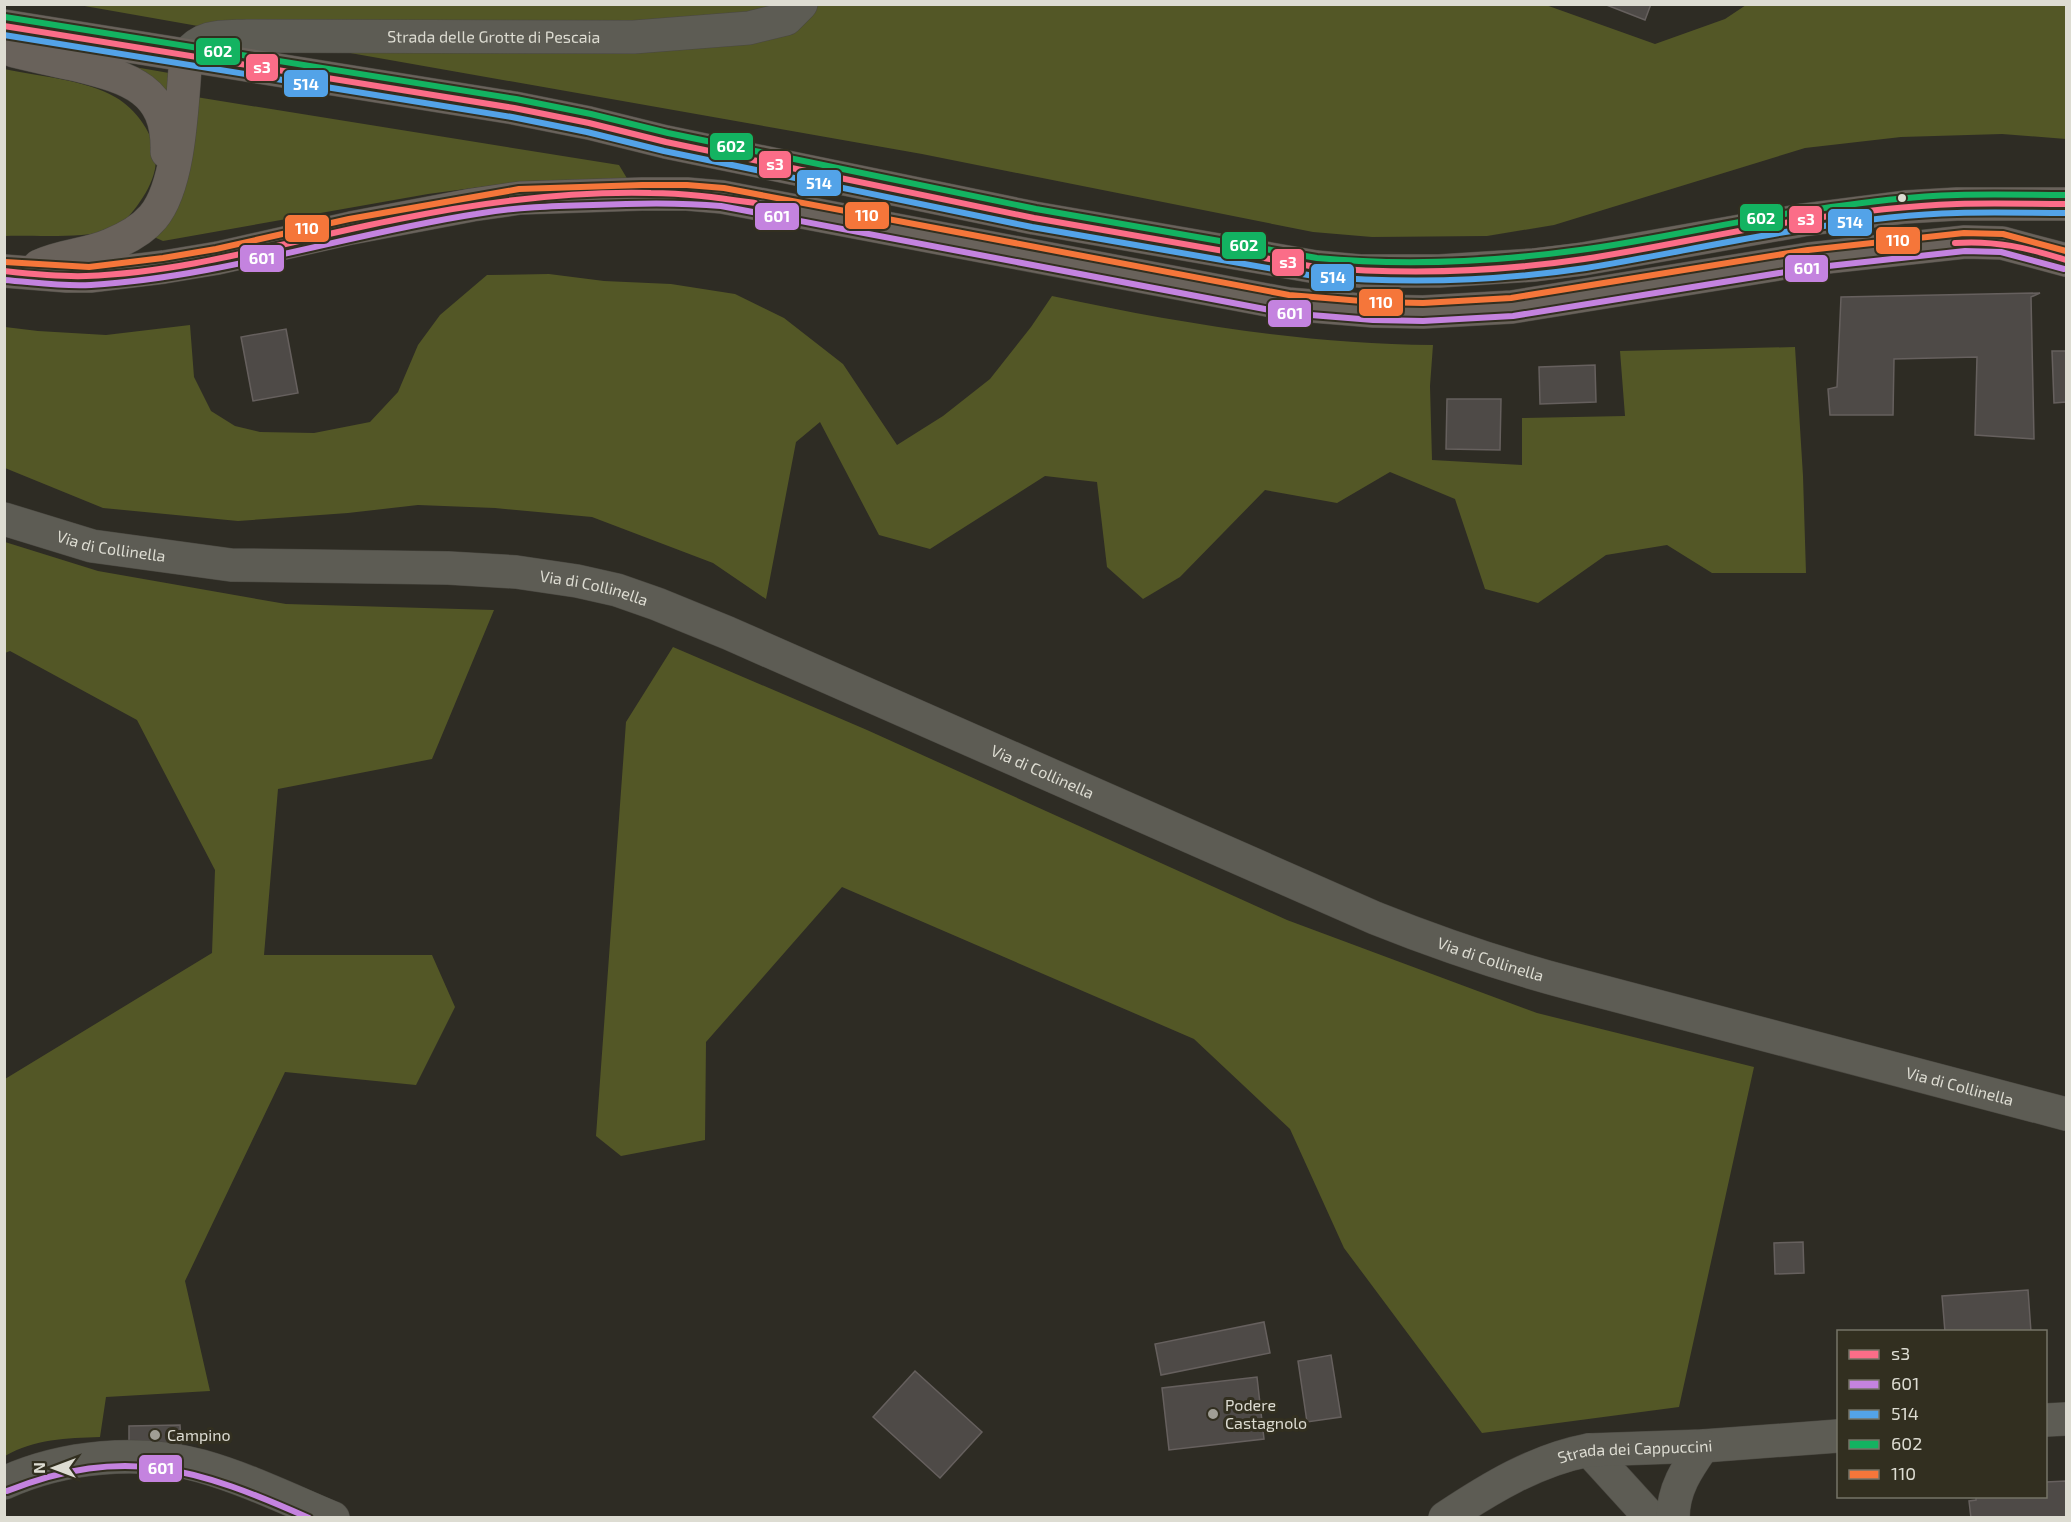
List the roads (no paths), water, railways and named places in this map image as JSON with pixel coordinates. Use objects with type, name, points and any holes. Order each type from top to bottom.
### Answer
[{"type":"main road","points":[[4,26],[514,108],[590,123],[666,142],[1034,218],[1304,265],[1360,271],[1439,271],[1534,265],[1583,259],[1803,220],[1905,207],[1957,204],[2067,204]]},
{"type":"main road","points":[[4,44],[14,51],[122,77],[133,82],[151,97],[166,129],[164,202]]},
{"type":"main road","points":[[14,272],[98,250],[125,238],[152,218],[164,202],[179,136],[186,56]]},
{"type":"main road","points":[[14,272],[67,276],[112,274],[218,258],[351,228],[472,205],[520,198],[642,194],[722,197],[1288,304],[1374,310],[1434,312],[1512,307],[1809,259],[1965,242],[2002,243],[2067,260]]},
{"type":"street","name":"Strada delle Grotte di Pescaia","points":[[186,56],[205,39],[239,36],[634,37],[720,32],[768,25],[786,19],[801,4]]},
{"type":"street","name":"Via di Collinella","points":[[4,519],[92,546],[231,565],[448,568],[577,581],[617,590],[728,633],[1375,918],[1445,945],[1555,979],[2067,1114]]},
{"type":"street","points":[[2047,1420],[2067,1419]]},
{"type":"street","name":"Strada dei Cappuccini","points":[[1445,1518],[1519,1473],[1571,1453],[1589,1450],[1702,1446],[1837,1436]]},
{"type":"street","points":[[1673,1518],[1677,1487],[1702,1446]]},
{"type":"street","points":[[1589,1450],[1651,1518]]},
{"type":"street","points":[[4,1483],[30,1473],[78,1460],[136,1458],[174,1461],[222,1473],[333,1518]]},
{"type":"place","name":"Podere Castagnolo","points":[[1213,1414]]},
{"type":"place","name":"Campino","points":[[155,1435]]}]
